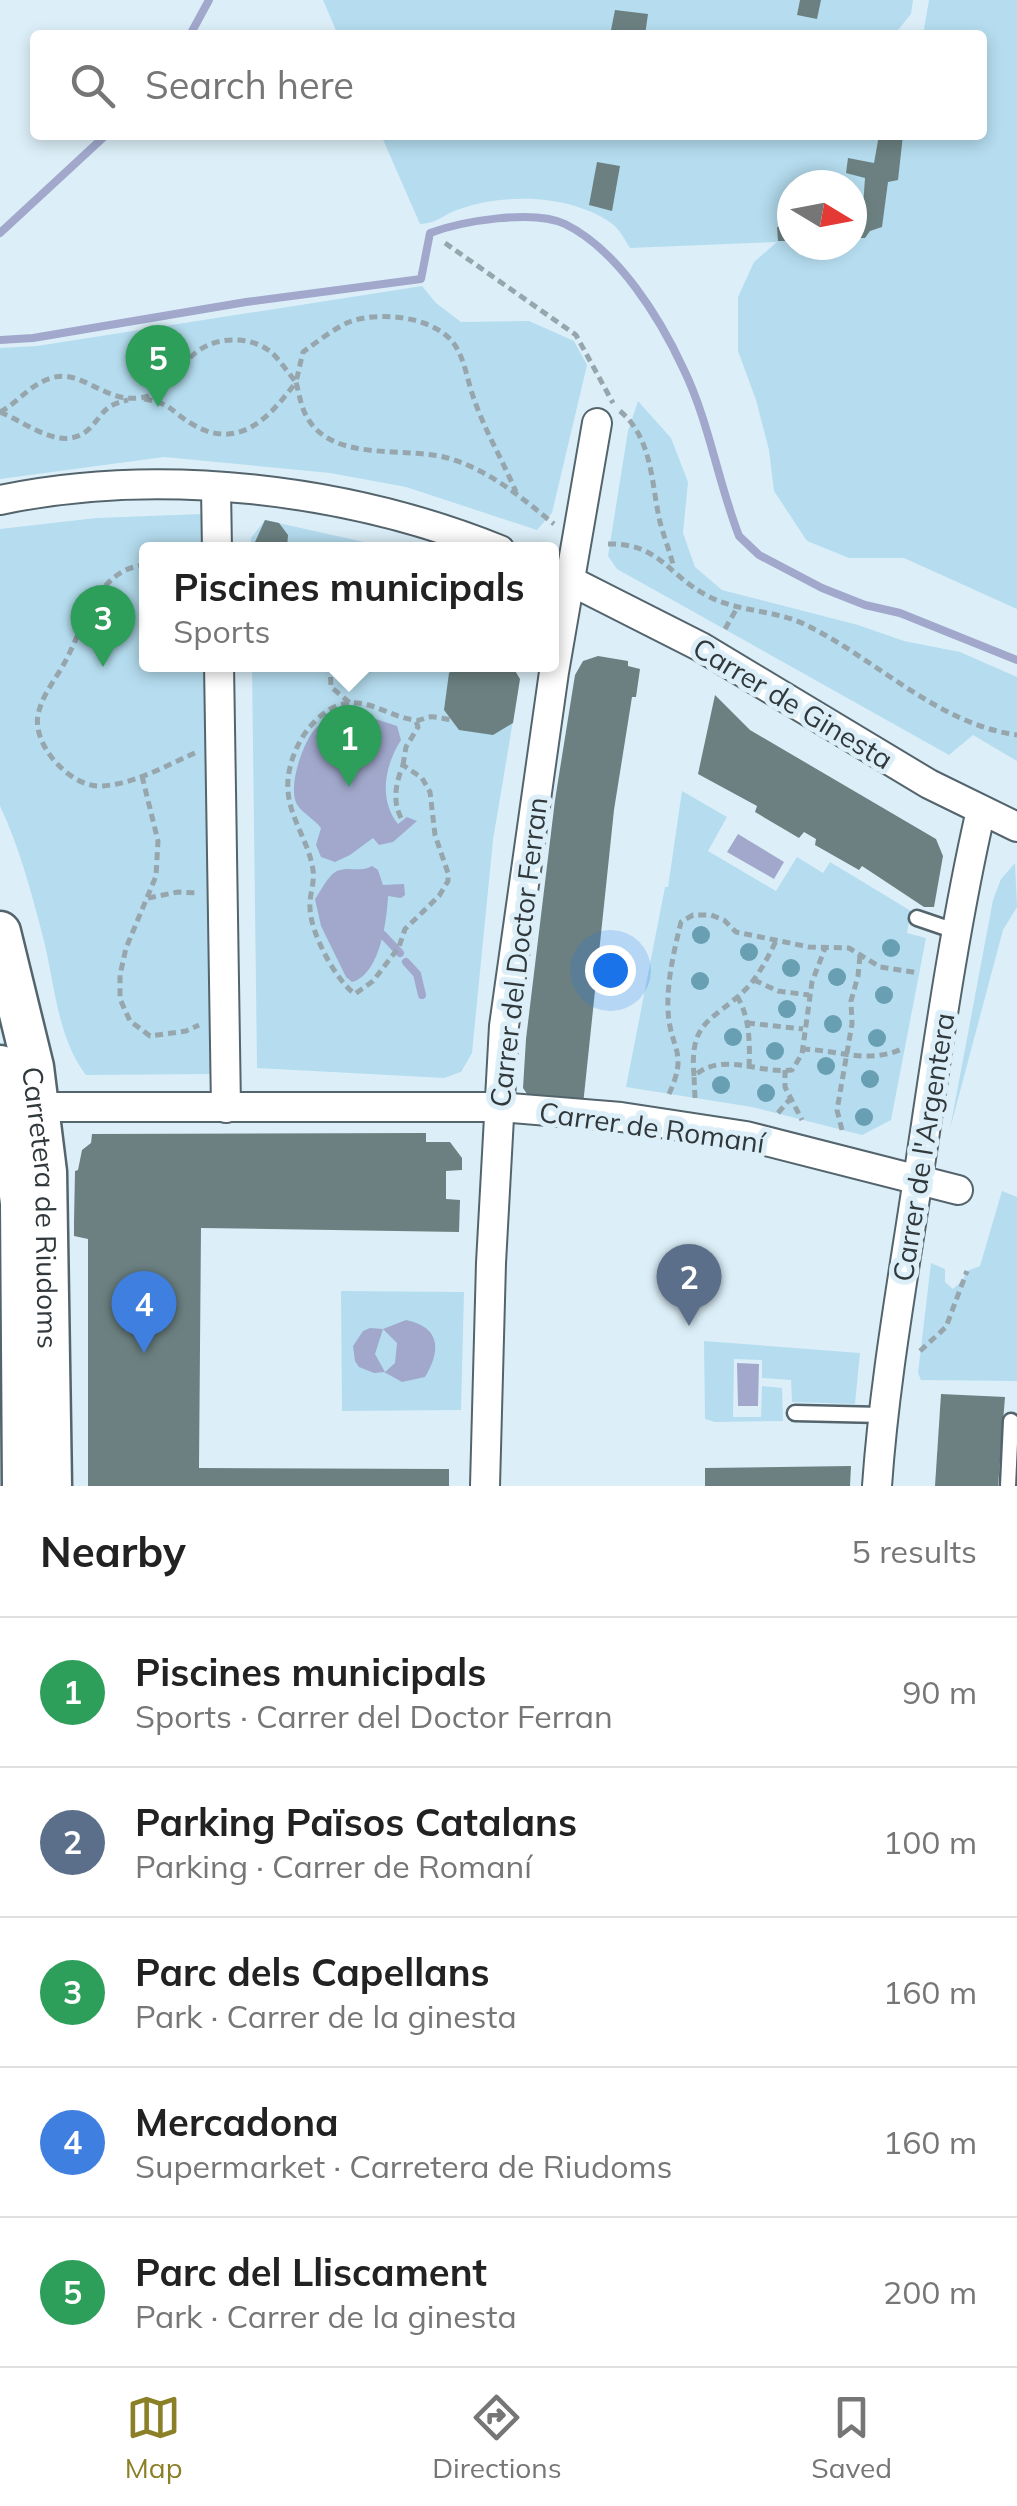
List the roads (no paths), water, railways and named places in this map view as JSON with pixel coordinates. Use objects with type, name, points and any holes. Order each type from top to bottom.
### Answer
[{"type":"main road","name":"Carretera de Riudoms","points":[[0,932],[21,1009],[12,1094],[21,1203],[11,1341],[23,1486]]},
{"type":"main road","name":"Carretera de Riudoms","points":[[12,1094],[46,1172],[51,1486]]},
{"type":"street","name":"Carrer del Doctor Ferran","points":[[560,576],[576,542],[597,423]]},
{"type":"street","points":[[0,500],[88,489],[162,485],[216,488],[302,496],[375,510],[481,542]]},
{"type":"street","points":[[216,488],[218,542]]},
{"type":"street","name":"Carrer de Ginesta","points":[[560,576],[701,646],[929,784],[1017,826]]},
{"type":"street","points":[[219,672],[226,1108]]},
{"type":"street","name":"Carrer del Doctor Ferran","points":[[485,1486],[504,1026],[548,672]]},
{"type":"street","name":"Carrer de l'Argentera","points":[[877,1486],[882,1414],[918,1180],[981,810]]},
{"type":"street","name":"Carrer de Romaní","points":[[12,1094],[226,1108],[498,1107],[621,1117],[746,1136],[958,1190]]},
{"type":"lane","points":[[917,918],[958,932]]},
{"type":"lane","points":[[795,1412],[882,1414]]},
{"type":"lane","points":[[1008,1486],[1011,1421]]},
{"type":"waterway","points":[[193,30],[209,0]]},
{"type":"waterway","points":[[0,233],[101,140]]},
{"type":"waterway","points":[[0,340],[421,279],[430,233],[498,218],[535,217],[565,224],[603,250],[620,268],[650,308],[674,350],[693,390],[739,536],[759,555],[822,588],[865,605],[900,613],[1017,660]]},
{"type":"waterway","points":[[383,935],[400,953]]},
{"type":"waterway","points":[[406,962],[417,974],[422,995]]},
{"type":"place","name":"Parc del Lliscament","points":[[158,407]]},
{"type":"place","name":"Parc dels Capellans","points":[[103,667]]},
{"type":"place","name":"Piscines municipals","points":[[349,787]]},
{"type":"place","name":"Parking Països Catalans","points":[[689,1326]]},
{"type":"place","name":"Mercadona","points":[[144,1353]]}]
